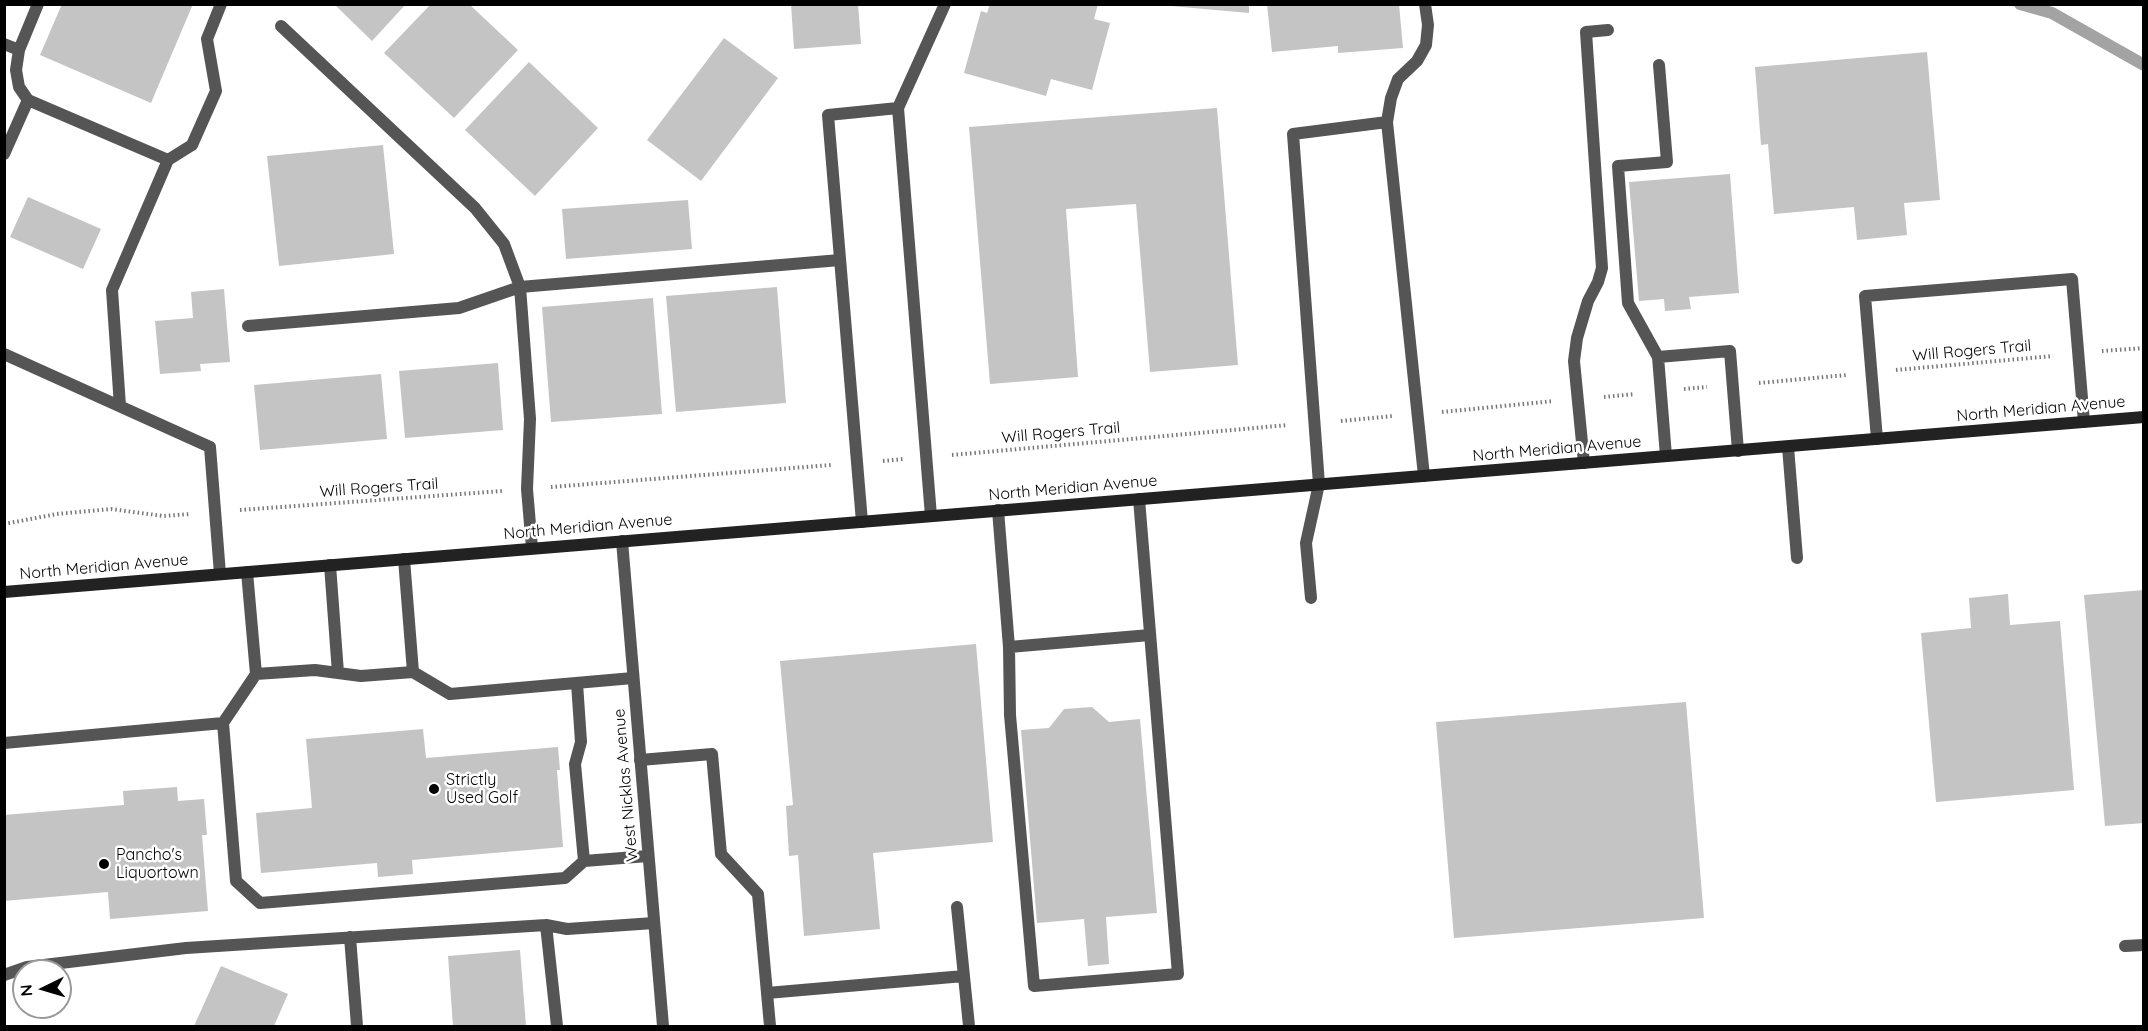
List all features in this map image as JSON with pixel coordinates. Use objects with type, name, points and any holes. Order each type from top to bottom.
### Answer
[{"type":"main road","name":"North Meridian Avenue","points":[[4,592],[2144,417]]},
{"type":"street","points":[[38,4],[19,50],[16,70],[19,87],[28,100],[168,160]]},
{"type":"street","points":[[120,406],[112,290],[168,160],[192,146],[216,91],[207,39],[221,4]]},
{"type":"street","points":[[931,516],[898,108],[945,4]]},
{"type":"street","points":[[1424,476],[1387,122],[1391,98],[1398,78],[1417,61],[1426,45],[1428,24],[1425,4]]},
{"type":"street","points":[[281,26],[475,208],[504,244],[520,286],[530,419],[527,489],[532,548]]},
{"type":"street","points":[[1584,463],[1574,362],[1577,338],[1588,301],[1602,267],[1586,32],[1608,30]]},
{"type":"street","points":[[4,44],[19,50]]},
{"type":"street","points":[[1659,66],[1667,162],[1618,166],[1628,303],[1658,357],[1666,456]]},
{"type":"street","points":[[4,154],[28,100]]},
{"type":"street","points":[[862,522],[828,114],[898,108]]},
{"type":"street","points":[[1311,598],[1306,543],[1319,484],[1293,134],[1387,122]]},
{"type":"street","points":[[248,326],[459,308],[520,286],[840,260]]},
{"type":"street","points":[[1877,440],[1865,296],[2072,279],[2084,422]]},
{"type":"street","points":[[1658,357],[1730,351],[1738,451]]},
{"type":"street","points":[[4,354],[210,447],[220,574]]},
{"type":"street","points":[[1788,447],[1797,558]]},
{"type":"street","points":[[998,510],[1009,646],[1010,715],[1034,986],[1178,974],[1139,499]]},
{"type":"street","name":"West Nicklas Avenue","points":[[622,541],[663,1026]]},
{"type":"street","points":[[404,559],[413,672]]},
{"type":"street","points":[[330,565],[338,673]]},
{"type":"street","points":[[247,572],[256,674],[223,723],[236,881],[260,903],[565,878],[584,861],[648,856]]},
{"type":"street","points":[[1009,646],[1150,635]]},
{"type":"street","points":[[256,674],[315,670],[361,676],[413,672],[450,694],[633,678]]},
{"type":"street","points":[[577,683],[581,742],[575,764],[584,861]]},
{"type":"street","points":[[4,743],[223,723]]},
{"type":"street","points":[[640,760],[712,754],[721,854],[758,894],[770,1026]]},
{"type":"street","points":[[957,907],[969,1026]]},
{"type":"street","points":[[4,975],[27,967],[186,948],[546,925],[567,928],[654,923]]},
{"type":"street","points":[[546,925],[557,1026]]},
{"type":"street","points":[[350,937],[357,1026]]},
{"type":"street","points":[[2125,946],[2144,945]]},
{"type":"street","points":[[767,993],[964,976]]},
{"type":"path","points":[[2100,351],[2144,348]]},
{"type":"path","name":"Will Rogers Trail","points":[[1890,371],[2055,356]]},
{"type":"path","points":[[1764,382],[1845,375]]},
{"type":"path","points":[[1676,390],[1711,387]]},
{"type":"path","points":[[1601,397],[1645,393]]},
{"type":"path","name":"Will Rogers Trail","points":[[556,487],[858,463],[1556,401]]},
{"type":"path","name":"Will Rogers Trail","points":[[257,509],[503,491]]},
{"type":"path","points":[[4,524],[57,514],[111,509],[163,516],[178,514]]},
{"type":"building","points":[[62,4],[193,4],[151,103],[40,55]]},
{"type":"building","points":[[334,4],[406,4],[372,41]]},
{"type":"building","points":[[791,4],[858,4],[861,44],[794,49]]},
{"type":"building","points":[[990,4],[1098,4],[1094,19],[1110,23],[1092,90],[1051,79],[1046,96],[964,73],[981,11],[987,13]]},
{"type":"building","points":[[1172,4],[1249,4],[1249,13],[1171,6]]},
{"type":"building","points":[[1267,4],[1399,4],[1403,48],[1338,53],[1338,46],[1272,52]]},
{"type":"building","points":[[430,5],[470,5],[518,50],[454,118],[384,53]]},
{"type":"building","points":[[724,38],[778,78],[701,181],[647,140]]},
{"type":"building","points":[[1927,52],[1940,200],[1904,203],[1907,235],[1857,240],[1854,207],[1774,214],[1768,144],[1761,145],[1755,67]]},
{"type":"building","points":[[529,62],[598,128],[535,196],[465,130]]},
{"type":"building","points":[[1217,108],[1238,365],[1150,372],[1136,204],[1066,209],[1078,377],[990,384],[969,127]]},
{"type":"building","points":[[383,145],[394,254],[279,266],[267,156]]},
{"type":"building","points":[[1730,174],[1739,293],[1689,297],[1691,309],[1665,311],[1664,299],[1639,301],[1629,182]]},
{"type":"building","points":[[28,197],[101,229],[83,269],[10,237]]},
{"type":"building","points":[[688,200],[692,249],[566,259],[562,209]]},
{"type":"building","points":[[777,287],[786,403],[676,412],[666,296]]},
{"type":"building","points":[[224,289],[230,362],[200,364],[201,371],[160,374],[155,321],[193,318],[191,292]]},
{"type":"building","points":[[653,298],[662,414],[551,422],[542,307]]},
{"type":"building","points":[[498,363],[503,430],[405,438],[399,371]]},
{"type":"building","points":[[381,374],[387,439],[260,450],[254,385]]},
{"type":"building","points":[[2144,590],[2144,823],[2105,826],[2084,595]]},
{"type":"building","points":[[2008,594],[2010,625],[2060,621],[2074,790],[1936,802],[1921,633],[1971,628],[1969,598]]},
{"type":"building","points":[[976,644],[993,842],[873,853],[880,929],[804,936],[798,855],[789,856],[786,806],[793,805],[780,661]]},
{"type":"building","points":[[1686,702],[1704,918],[1454,938],[1436,722]]},
{"type":"building","points":[[1092,707],[1109,722],[1140,719],[1157,913],[1106,917],[1109,964],[1088,966],[1084,919],[1037,923],[1021,730],[1049,728],[1064,709]]},
{"type":"building","name":"Strictly Used Golf","points":[[423,729],[426,758],[558,747],[560,770],[557,770],[563,847],[412,860],[413,874],[378,877],[377,863],[261,873],[256,813],[312,808],[306,739]]},
{"type":"building","name":"Pancho's Liquortown","points":[[177,787],[178,801],[204,799],[207,835],[202,835],[208,911],[110,919],[108,892],[4,901],[4,815],[124,805],[123,791]]},
{"type":"building","points":[[520,950],[526,1026],[453,1026],[448,956]]},
{"type":"building","points":[[221,966],[288,994],[274,1026],[194,1026]]},
{"type":"waterway","points":[[2020,4],[2052,13],[2144,65]]},
{"type":"place","name":"Strictly Used Golf","points":[[434,789]]},
{"type":"place","name":"Pancho's Liquortown","points":[[104,864]]}]
